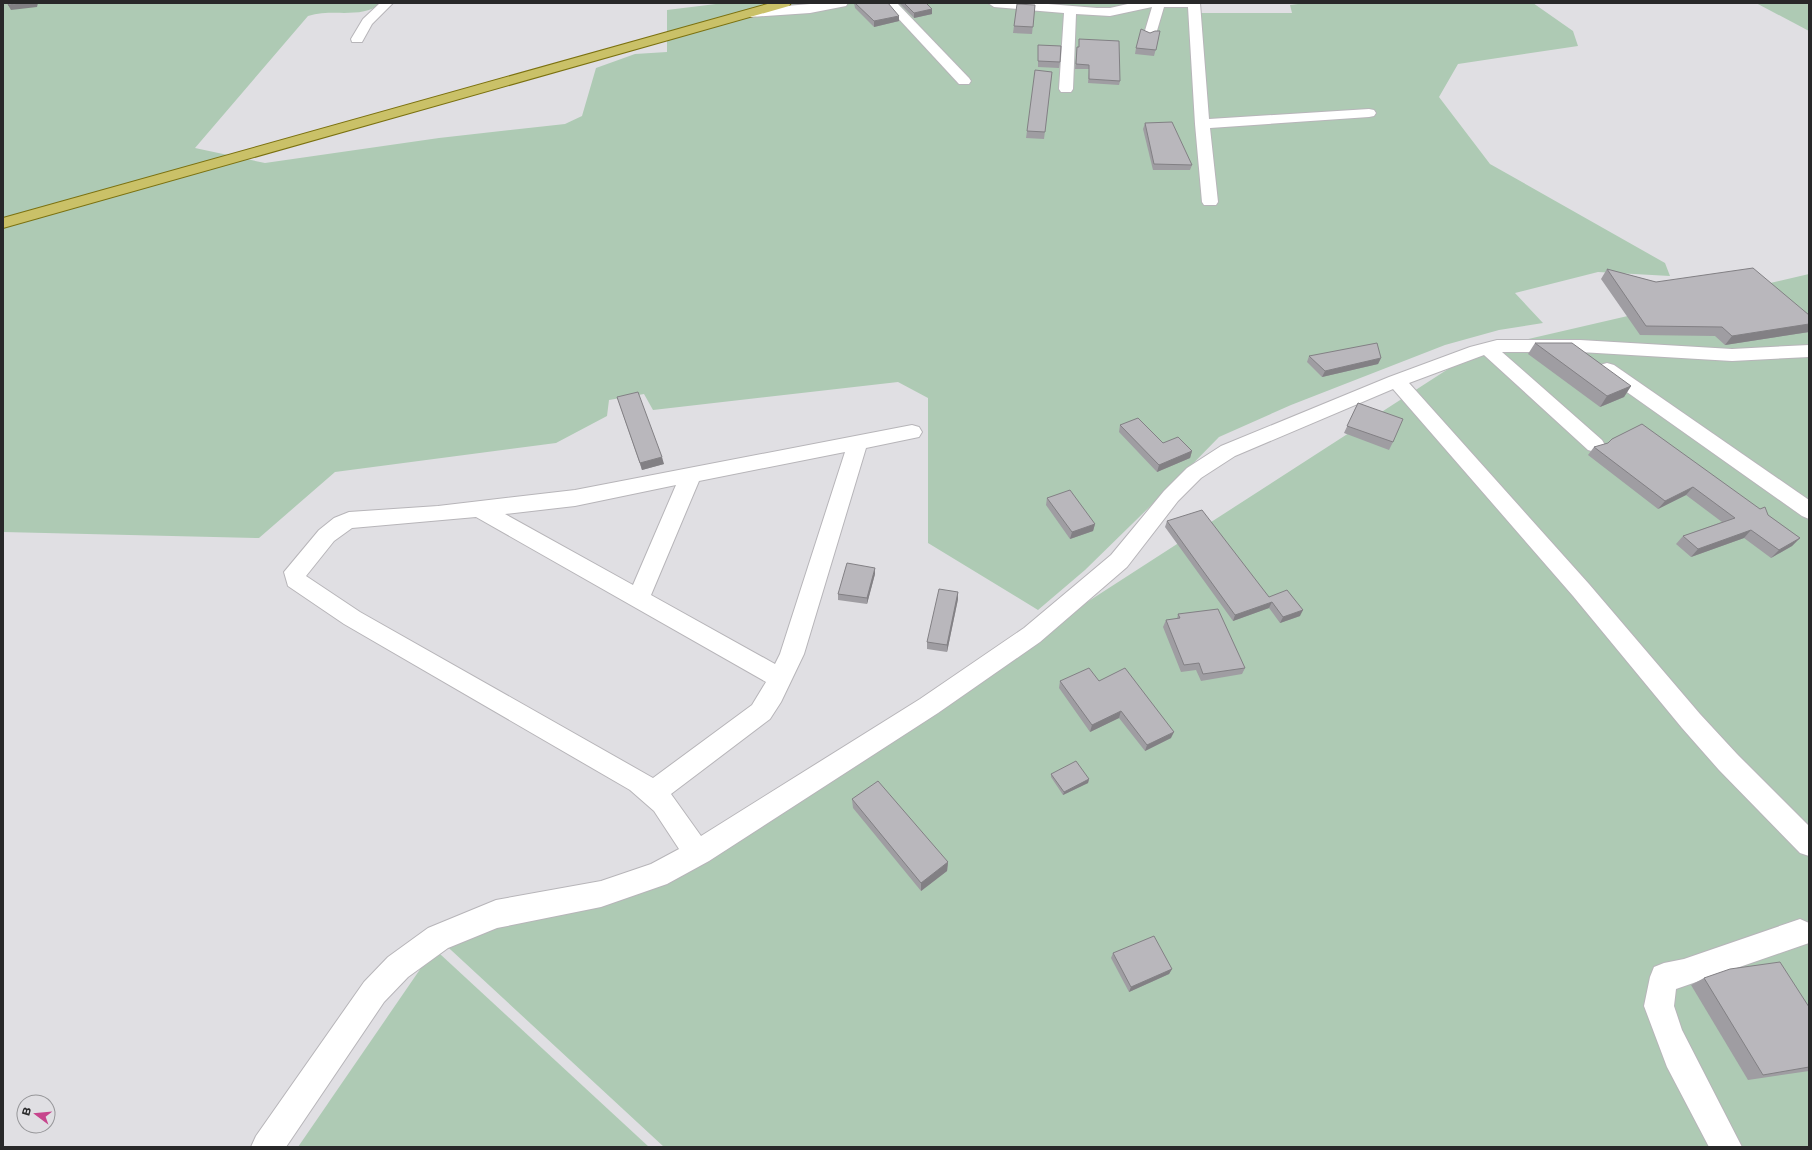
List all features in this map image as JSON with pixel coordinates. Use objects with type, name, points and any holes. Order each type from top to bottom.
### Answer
[{"type":"main road","points":[[3,212],[753,8],[785,3]]},
{"type":"main road","points":[[3,223],[753,8]]},
{"type":"street","points":[[357,39],[367,22],[387,3]]},
{"type":"street","points":[[753,8],[810,9],[842,3]]},
{"type":"street","points":[[890,3],[964,81]]},
{"type":"street","points":[[994,3],[1070,11],[1110,12],[1137,5],[1159,3],[1193,3],[1202,124],[1210,202]]},
{"type":"street","points":[[1150,34],[1159,3]]},
{"type":"street","points":[[1066,89],[1070,11]]},
{"type":"street","points":[[1202,124],[1369,113]]},
{"type":"street","points":[[267,1147],[374,992],[398,967],[438,938],[496,914],[601,894],[657,875],[698,853],[929,706],[1032,634],[1119,561],[1170,496],[1194,473],[1228,451],[1396,381],[1497,346],[1580,346],[1732,355],[1793,354],[1809,351]]},
{"type":"street","points":[[1580,346],[1596,362],[1809,511]]},
{"type":"street","points":[[1488,349],[1595,444]]},
{"type":"street","points":[[1396,381],[1582,590],[1691,721],[1728,762],[1809,844]]},
{"type":"street","points":[[698,853],[663,803],[639,782],[352,618],[296,580],[295,572],[340,523],[349,520],[479,510],[575,498],[912,432]]},
{"type":"street","points":[[652,793],[761,712],[792,654],[858,443]]},
{"type":"street","points":[[638,598],[691,475]]},
{"type":"street","points":[[479,510],[780,678]]},
{"type":"street","points":[[1726,1147],[1678,1056],[1668,1032],[1659,1006],[1664,977],[1691,971],[1806,935]]},
{"type":"green space","points":[[3,3],[383,3],[365,11],[327,13],[308,16],[195,148],[265,163],[439,138],[565,124],[582,116],[596,68],[635,54],[667,52],[667,10],[724,3],[1200,3],[1201,13],[1292,13],[1290,5],[1306,3],[1533,3],[1573,31],[1578,46],[1458,64],[1439,97],[1490,164],[1665,263],[1670,276],[1598,272],[1515,293],[1543,323],[1499,330],[1445,345],[1291,405],[1219,437],[1085,570],[1038,610],[928,543],[928,398],[898,382],[653,410],[644,394],[609,400],[607,416],[556,443],[335,472],[259,538],[3,532]]},
{"type":"green space","points":[[1756,3],[1809,3],[1809,31]]},
{"type":"green space","points":[[1809,274],[1809,1147],[664,1147],[438,938],[700,852],[1476,351]]},
{"type":"green space","points":[[440,954],[649,1147],[298,1147],[423,965]]},
{"type":"building","points":[[9,3],[24,3],[8,5]]},
{"type":"building","points":[[855,3],[888,3],[899,16],[874,21]]},
{"type":"building","points":[[904,3],[926,3],[932,9],[914,13]]},
{"type":"building","points":[[1017,4],[1035,5],[1033,27],[1014,26]]},
{"type":"building","points":[[1141,29],[1150,33],[1160,31],[1156,50],[1136,48]]},
{"type":"building","points":[[1079,39],[1119,41],[1120,81],[1089,79],[1089,65],[1076,64]]},
{"type":"building","points":[[1038,45],[1061,46],[1060,62],[1038,61]]},
{"type":"building","points":[[1035,70],[1052,72],[1045,132],[1027,131]]},
{"type":"building","points":[[1172,122],[1192,165],[1154,164],[1145,123]]},
{"type":"building","points":[[1753,268],[1809,315],[1809,324],[1732,336],[1722,327],[1646,326],[1607,269],[1656,282]]},
{"type":"building","points":[[1377,343],[1381,358],[1325,371],[1309,356]]},
{"type":"building","points":[[1535,343],[1572,343],[1631,386],[1607,396]]},
{"type":"building","points":[[638,392],[662,457],[640,463],[617,397]]},
{"type":"building","points":[[1358,403],[1403,419],[1393,442],[1347,426]]},
{"type":"building","points":[[1138,418],[1163,443],[1178,437],[1192,451],[1159,465],[1120,425]]},
{"type":"building","points":[[1642,424],[1760,509],[1765,507],[1768,515],[1800,538],[1779,550],[1751,530],[1698,549],[1683,536],[1735,518],[1693,487],[1665,501],[1594,447],[1608,443],[1612,439]]},
{"type":"building","points":[[1070,490],[1095,524],[1072,532],[1047,498]]},
{"type":"building","points":[[1202,510],[1269,597],[1287,590],[1303,610],[1283,617],[1272,602],[1235,615],[1167,521]]},
{"type":"building","points":[[847,563],[875,568],[867,598],[838,594]]},
{"type":"building","points":[[939,589],[958,592],[947,645],[927,642]]},
{"type":"building","points":[[1218,609],[1245,668],[1203,674],[1199,663],[1184,665],[1166,620],[1180,618],[1178,614]]},
{"type":"building","points":[[1089,668],[1099,681],[1125,668],[1174,732],[1147,745],[1121,711],[1092,725],[1060,681]]},
{"type":"building","points":[[1076,761],[1089,779],[1064,792],[1051,774]]},
{"type":"building","points":[[878,781],[948,862],[921,883],[852,799]]},
{"type":"building","points":[[1154,936],[1172,969],[1131,987],[1113,953]]},
{"type":"building","points":[[1780,962],[1809,1007],[1809,1067],[1763,1075],[1704,978],[1730,969]]}]
